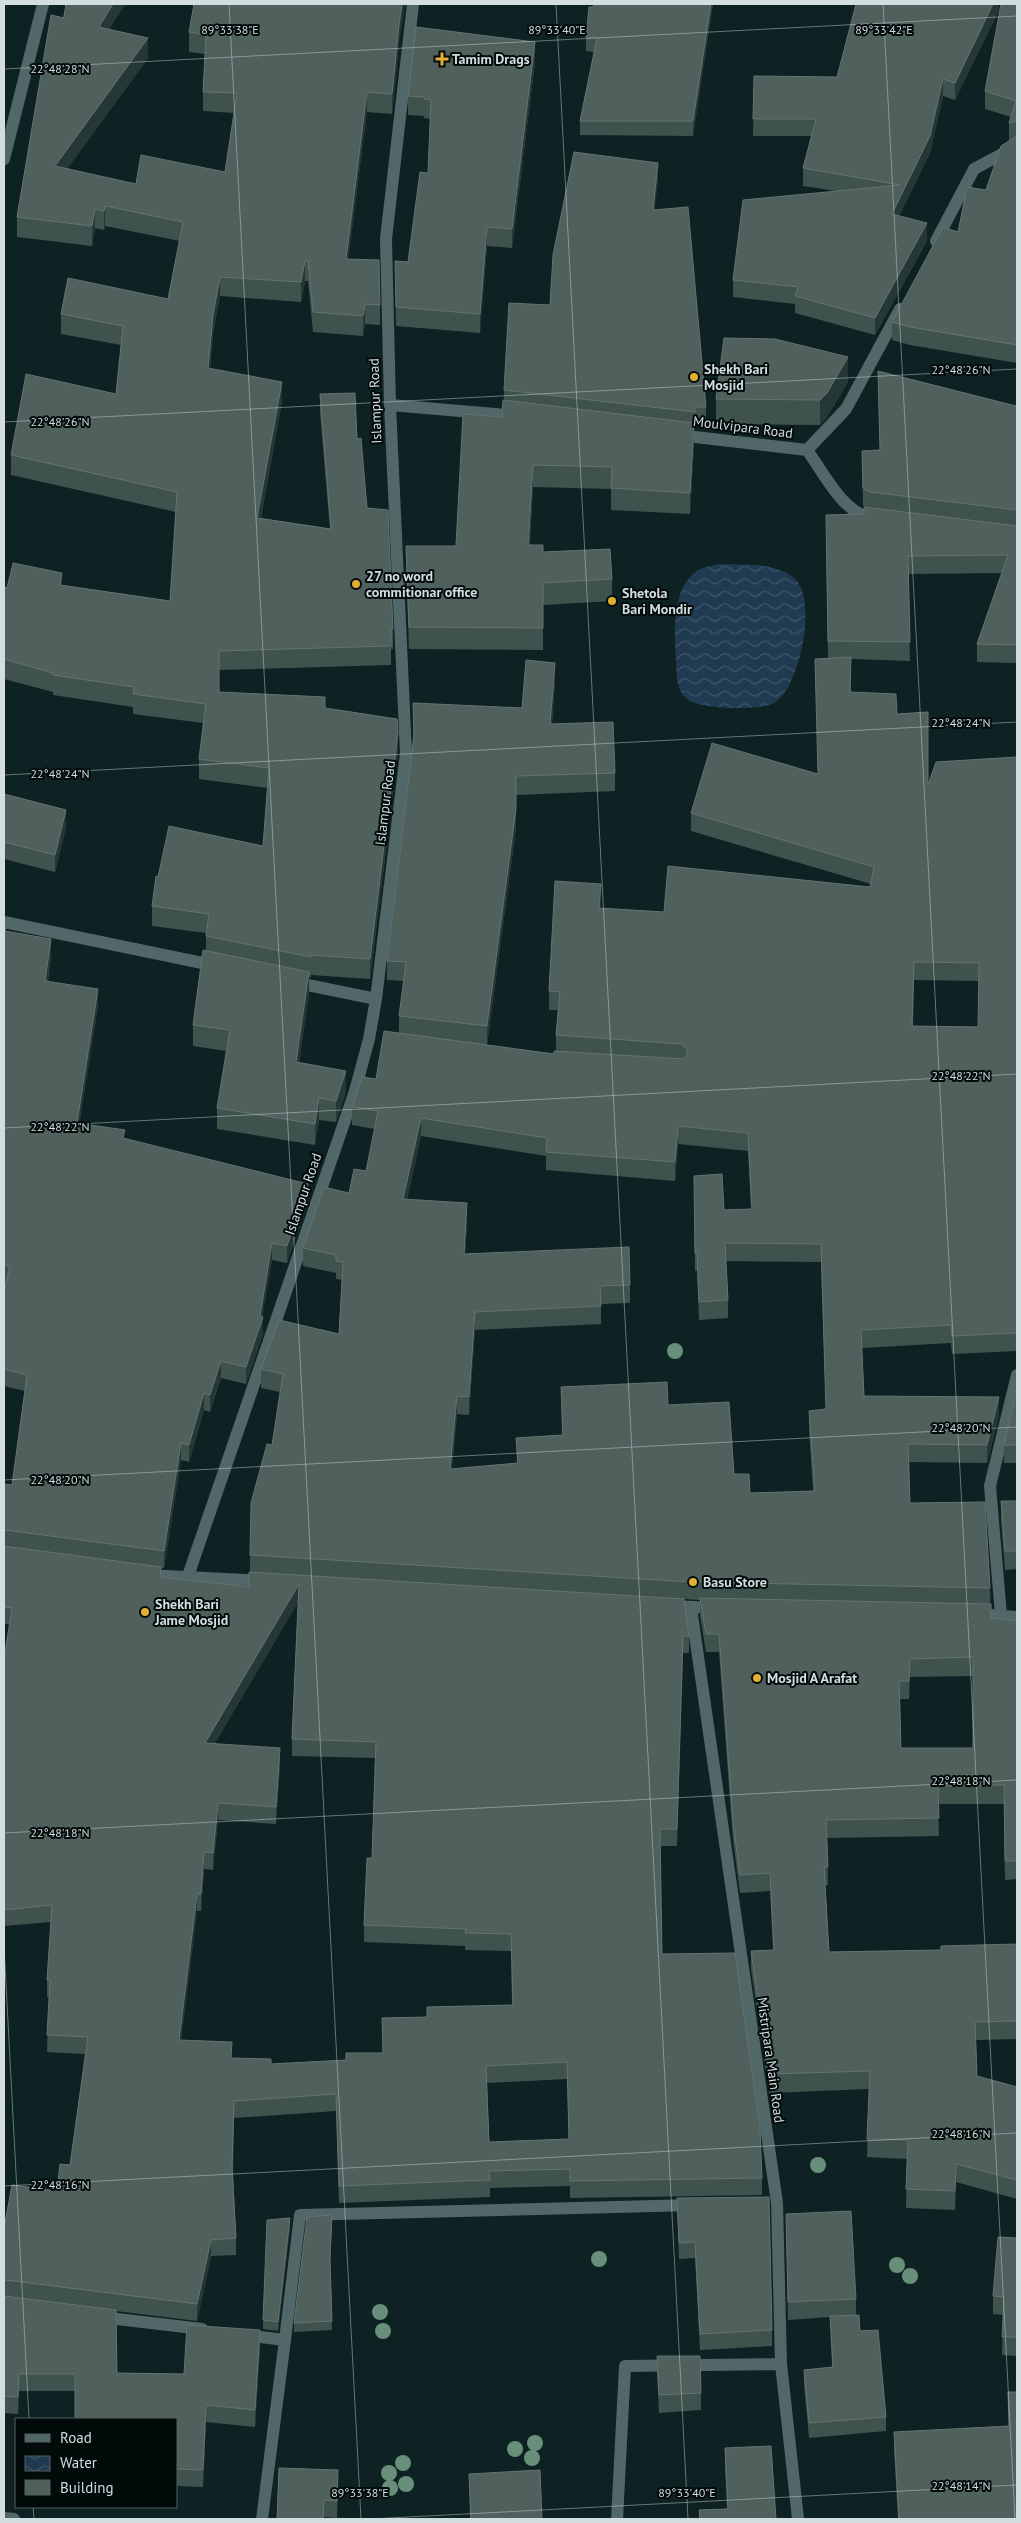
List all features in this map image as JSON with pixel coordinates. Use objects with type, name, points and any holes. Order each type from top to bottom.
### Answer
[{"type":"street","points":[[4,158],[43,4]]},
{"type":"street","name":"Islampur Road","points":[[188,1576],[354,1091],[374,1040],[376,999],[406,753],[390,405],[386,239],[413,4]]},
{"type":"street","points":[[928,255],[974,170],[1017,146]]},
{"type":"street","name":"Moulvipara Road","points":[[661,433],[806,450],[846,409],[906,298]]},
{"type":"street","points":[[390,405],[535,418]]},
{"type":"street","points":[[806,450],[846,505],[867,518],[885,520]]},
{"type":"street","points":[[4,922],[229,968]]},
{"type":"street","points":[[278,979],[376,999]]},
{"type":"street","points":[[1001,1615],[990,1486],[1017,1376]]},
{"type":"street","points":[[138,1573],[277,1581]]},
{"type":"street","points":[[661,1606],[730,1609]]},
{"type":"street","name":"Mistripara Main Road","points":[[691,1608],[772,2203],[782,2364],[798,2519]]},
{"type":"street","points":[[962,1614],[1017,1617]]},
{"type":"street","points":[[262,2519],[300,2215],[707,2204]]},
{"type":"street","points":[[91,2316],[284,2340]]},
{"type":"street","points":[[617,2519],[625,2366],[782,2364]]},
{"type":"street","points":[[4,2518],[14,2519]]},
{"type":"water","points":[[719,564],[758,565],[777,569],[793,577],[801,587],[805,602],[805,621],[799,660],[785,692],[777,701],[770,704],[747,708],[706,706],[688,700],[680,689],[677,680],[675,621],[681,592],[687,580],[697,571]]},
{"type":"building","points":[[66,4],[113,4],[99,27],[148,38],[55,166],[136,184],[141,155],[225,172],[237,93],[203,92],[206,35],[189,32],[194,4],[402,4],[392,94],[367,92],[346,259],[379,260],[380,305],[365,304],[363,316],[313,312],[308,261],[305,261],[301,282],[220,277],[213,315],[208,368],[282,382],[257,518],[331,529],[320,394],[355,393],[357,439],[361,438],[367,508],[388,510],[393,629],[391,629],[391,646],[219,651],[219,692],[325,697],[325,708],[397,719],[398,733],[370,959],[311,955],[311,957],[206,936],[209,914],[152,906],[156,876],[158,877],[169,826],[263,846],[269,768],[199,759],[206,704],[133,694],[134,687],[53,675],[53,673],[4,659],[4,587],[7,588],[13,563],[62,573],[60,585],[170,601],[177,492],[11,455],[26,374],[116,394],[123,326],[61,314],[68,278],[168,299],[183,222],[105,206],[104,211],[95,209],[92,226],[17,217],[51,15],[64,18]]},
{"type":"building","points":[[594,4],[711,4],[693,121],[580,121],[597,38],[586,37],[589,7],[593,7]]},
{"type":"building","points":[[856,4],[993,4],[955,83],[943,79],[930,136],[892,214],[927,223],[875,318],[795,296],[798,287],[733,280],[743,200],[900,185],[803,168],[816,119],[753,119],[754,76],[837,77]]},
{"type":"building","points":[[1001,4],[1017,4],[1017,121],[1009,123],[1016,101],[985,91]]},
{"type":"building","points":[[416,27],[535,42],[512,229],[487,227],[480,314],[396,307],[395,261],[408,262],[420,172],[428,173],[431,100],[424,99],[424,97],[408,96]]},
{"type":"building","points":[[1017,136],[1017,345],[910,327],[892,322],[943,227],[958,232],[967,187],[986,190],[1001,146]]},
{"type":"building","points":[[574,152],[658,163],[653,210],[688,207],[706,407],[695,407],[695,412],[504,390],[509,303],[550,305],[553,255]]},
{"type":"building","points":[[724,338],[775,339],[848,357],[827,393],[820,400],[716,399]]},
{"type":"building","points":[[878,371],[1016,406],[1017,400],[1017,510],[870,492],[863,488],[862,451],[880,450]]},
{"type":"building","points":[[503,400],[694,423],[690,493],[611,488],[612,467],[533,465],[528,545],[543,545],[543,552],[610,549],[612,579],[543,583],[543,628],[409,627],[406,546],[456,546],[463,414],[502,417]]},
{"type":"building","points":[[864,507],[1017,526],[1017,645],[977,644],[1008,555],[908,556],[910,642],[828,641],[826,515],[864,514]]},
{"type":"building","points":[[851,657],[850,692],[896,694],[897,714],[928,712],[928,785],[936,762],[1017,757],[1017,1333],[952,1336],[951,1325],[861,1330],[864,1396],[999,1397],[987,1445],[908,1444],[910,1503],[985,1502],[990,1588],[691,1582],[250,1555],[251,1503],[267,1444],[272,1445],[283,1374],[261,1369],[279,1320],[339,1334],[343,1262],[336,1261],[336,1255],[303,1248],[324,1187],[349,1193],[354,1169],[366,1171],[378,1111],[352,1107],[362,1077],[376,1079],[384,1031],[554,1054],[554,1051],[684,1059],[687,1056],[687,1049],[681,1044],[556,1035],[560,992],[549,991],[555,881],[601,884],[599,908],[664,912],[668,866],[870,887],[874,867],[691,813],[712,743],[818,774],[815,659]],"holes":[[[914,962],[979,963],[978,1027],[912,1026]],[[421,1118],[547,1138],[546,1152],[675,1162],[678,1126],[748,1133],[752,1209],[724,1210],[722,1174],[694,1176],[695,1253],[697,1253],[699,1302],[728,1300],[725,1243],[821,1244],[826,1409],[809,1411],[815,1491],[750,1493],[749,1474],[734,1474],[729,1402],[668,1405],[667,1382],[561,1387],[563,1435],[516,1438],[518,1463],[450,1469],[457,1396],[469,1397],[475,1312],[601,1306],[600,1286],[630,1285],[629,1247],[464,1254],[467,1203],[403,1199]]]},
{"type":"building","points":[[526,660],[555,663],[550,724],[613,722],[615,773],[516,776],[516,809],[487,1026],[399,1016],[406,962],[387,961],[414,735],[413,703],[522,708]]},
{"type":"building","points":[[4,794],[66,810],[55,855],[4,842]]},
{"type":"building","points":[[4,923],[6,923],[5,931],[51,939],[45,981],[98,989],[77,1123],[125,1130],[123,1138],[308,1184],[287,1246],[272,1243],[260,1316],[263,1317],[246,1367],[221,1361],[210,1395],[204,1393],[189,1445],[181,1443],[164,1551],[4,1531],[4,1484],[12,1485],[27,1375],[4,1369],[4,1291],[10,1266],[4,1265]]},
{"type":"building","points":[[203,950],[309,972],[296,1062],[346,1071],[336,1101],[319,1098],[315,1124],[217,1108],[230,1030],[193,1025]]},
{"type":"building","points":[[1015,1398],[1017,1398],[1017,1445],[1004,1445]]},
{"type":"building","points":[[1001,1501],[1017,1501],[1017,1551],[1005,1551]]},
{"type":"building","points":[[4,1546],[161,1567],[160,1577],[249,1587],[249,1572],[684,1599],[689,1636],[683,1636],[677,1829],[660,1829],[662,1954],[735,1953],[760,2128],[762,2178],[570,2181],[570,2169],[489,2171],[490,2180],[339,2186],[336,2094],[234,2101],[232,2167],[236,2238],[211,2240],[197,2304],[4,2280],[4,2228],[12,2185],[57,2191],[60,2164],[70,2165],[88,2037],[47,2035],[50,1980],[47,1980],[52,1905],[4,1910],[4,1659],[12,1608],[4,1607]],"holes":[[[299,1584],[292,1739],[376,1742],[372,1858],[367,1858],[364,1925],[466,1929],[465,1933],[511,1934],[513,2005],[427,2007],[427,2017],[382,2018],[383,2053],[346,2053],[346,2060],[271,2064],[271,2059],[231,2058],[232,2042],[179,2040],[197,1894],[201,1894],[204,1852],[213,1853],[218,1803],[276,1807],[280,1748],[205,1743]],[[567,2062],[569,2139],[489,2142],[486,2066]]]},
{"type":"building","points":[[700,1598],[991,1604],[991,1618],[1017,1621],[1017,1861],[1005,1861],[1004,1785],[938,1786],[939,1818],[826,1820],[828,1867],[824,1867],[829,1952],[941,1950],[941,1946],[1017,1944],[1017,2021],[975,2022],[977,2076],[1017,2087],[1017,2180],[956,2164],[955,2191],[906,2189],[908,2140],[867,2139],[870,2071],[769,2074],[751,1951],[774,1950],[770,1873],[740,1875],[733,1822],[719,1634],[706,1634]],"holes":[[[973,1657],[973,1748],[901,1748],[899,1681],[909,1681],[910,1659]]]},
{"type":"building","points":[[769,2197],[772,2330],[700,2334],[695,2242],[679,2243],[677,2198]]},
{"type":"building","points":[[851,2211],[856,2299],[788,2302],[786,2214]]},
{"type":"building","points":[[332,2215],[330,2258],[332,2321],[294,2323],[307,2217]]},
{"type":"building","points":[[290,2218],[278,2322],[263,2320],[267,2220]]},
{"type":"building","points":[[998,2237],[1017,2238],[1017,2337],[1002,2337],[1004,2297],[993,2296]]},
{"type":"building","points":[[4,2296],[116,2310],[117,2373],[184,2374],[187,2325],[260,2330],[255,2410],[206,2405],[203,2470],[178,2469],[178,2418],[75,2418],[75,2374],[19,2374],[18,2397],[4,2396]]},
{"type":"building","points":[[859,2315],[860,2331],[878,2330],[886,2417],[809,2423],[804,2370],[833,2367],[830,2316]]},
{"type":"building","points":[[657,2356],[700,2356],[701,2393],[659,2395]]},
{"type":"building","points":[[1008,2392],[1017,2392],[1017,2519],[899,2519],[894,2432],[1009,2426]]},
{"type":"building","points":[[771,2446],[776,2519],[700,2519],[699,2510],[728,2509],[725,2448]]},
{"type":"building","points":[[279,2468],[338,2470],[337,2501],[324,2500],[323,2519],[277,2519]]},
{"type":"building","points":[[540,2470],[542,2519],[471,2519],[469,2474]]},
{"type":"place","name":"Tamim Drags","points":[[442,59]]},
{"type":"place","name":"Shekh Bari Mosjid","points":[[694,377]]},
{"type":"place","name":"27 no word commitionar office","points":[[356,584]]},
{"type":"place","name":"Shetola Bari Mondir","points":[[612,601]]},
{"type":"place","name":"Basu Store","points":[[693,1582]]},
{"type":"place","name":"Shekh Bari Jame Mosjid","points":[[145,1612]]},
{"type":"place","name":"Mosjid A Arafat","points":[[757,1678]]}]
